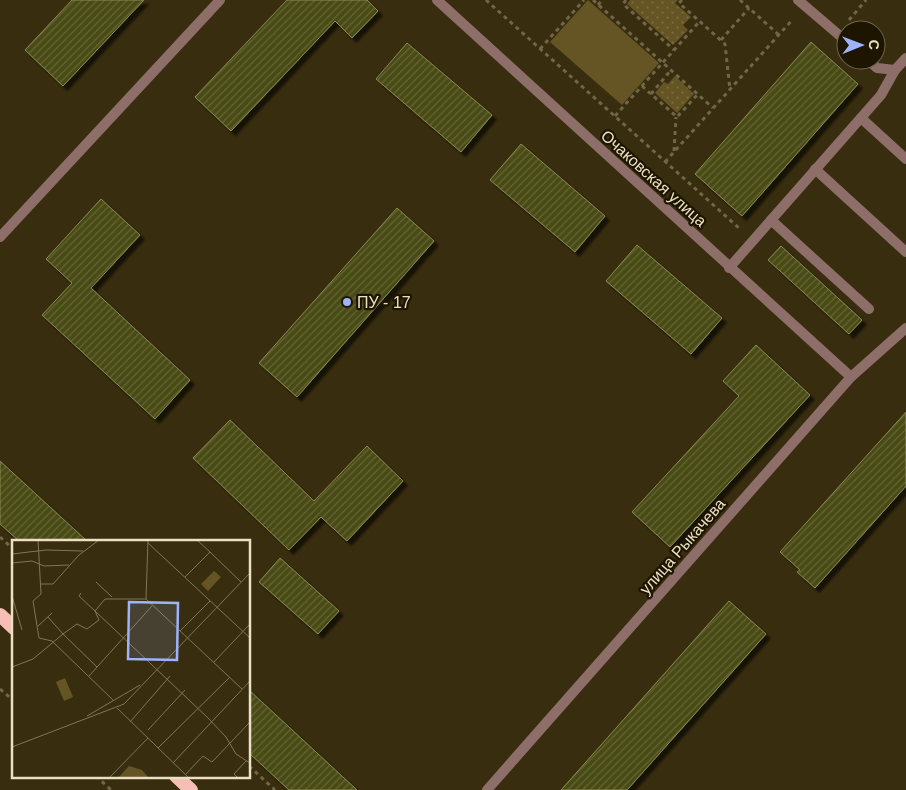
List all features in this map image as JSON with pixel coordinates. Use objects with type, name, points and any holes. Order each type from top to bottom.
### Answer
[{"type":"highway","points":[[0,615],[12,626]]},
{"type":"highway","points":[[178,778],[191,790]]},
{"type":"street","points":[[0,238],[220,0]]},
{"type":"street","name":"Очаковская улица","points":[[436,0],[852,378]]},
{"type":"street","points":[[802,3],[836,33]]},
{"type":"street","points":[[729,268],[881,95],[895,70],[906,58]]},
{"type":"street","points":[[886,69],[895,70]]},
{"type":"street","points":[[861,118],[906,159]]},
{"type":"street","points":[[816,169],[906,252]]},
{"type":"street","points":[[771,220],[869,309]]},
{"type":"street","name":"улица Рыкачева","points":[[487,790],[852,378],[906,328]]},
{"type":"path","points":[[486,0],[753,240]]},
{"type":"path","points":[[540,49],[584,0]]},
{"type":"path","points":[[593,0],[713,108]]},
{"type":"path","points":[[598,5],[602,0]]},
{"type":"path","points":[[626,0],[623,4],[674,50]]},
{"type":"path","points":[[682,0],[679,2],[725,44],[730,90]]},
{"type":"path","points":[[740,0],[779,35]]},
{"type":"path","points":[[849,20],[866,0]]},
{"type":"path","points":[[665,162],[779,35],[802,3]]},
{"type":"path","points":[[721,40],[749,8]]},
{"type":"path","points":[[616,116],[700,21]]},
{"type":"path","points":[[651,94],[671,70]]},
{"type":"path","points":[[642,86],[676,116]]},
{"type":"path","points":[[676,116],[677,118],[698,94]]},
{"type":"path","points":[[674,151],[676,116]]},
{"type":"path","points":[[0,537],[12,548]]},
{"type":"path","points":[[0,689],[12,699]]},
{"type":"path","points":[[250,767],[275,790]]},
{"type":"path","points":[[98,778],[111,790]]},
{"type":"shaded area","points":[[588,0],[659,63],[622,105],[550,42]]},
{"type":"shaded area","points":[[630,0],[678,0],[675,3],[691,17],[683,25],[688,30],[673,45],[627,4]]},
{"type":"shaded area","points":[[675,76],[694,94],[677,113],[655,93],[664,82],[668,84]]},
{"type":"building","points":[[72,0],[144,0],[63,86],[25,50]]},
{"type":"building","points":[[287,0],[367,0],[378,11],[352,38],[335,21],[231,131],[195,97]]},
{"type":"building","points":[[811,42],[836,64],[836,70],[842,70],[858,84],[742,216],[695,174]]},
{"type":"building","points":[[407,43],[492,115],[461,152],[376,79]]},
{"type":"building","points":[[521,144],[605,216],[575,252],[490,180]]},
{"type":"building","points":[[101,199],[140,235],[91,288],[190,380],[155,419],[42,315],[72,283],[46,259]]},
{"type":"building","name":"ПУ - 17","points":[[397,208],[434,241],[297,397],[259,363]]},
{"type":"building","points":[[637,245],[722,318],[691,354],[606,281]]},
{"type":"building","points":[[781,246],[862,320],[849,334],[768,260]]},
{"type":"building","points":[[756,345],[810,395],[670,547],[632,512],[739,396],[723,381]]},
{"type":"building","points":[[906,412],[906,486],[815,588],[797,572],[800,570],[780,552]]},
{"type":"building","points":[[230,420],[314,501],[367,446],[403,481],[347,541],[321,517],[289,550],[193,458]]},
{"type":"building","points":[[0,461],[86,540],[18,540],[0,524]]},
{"type":"building","points":[[280,558],[339,611],[318,634],[259,582]]},
{"type":"building","points":[[729,601],[766,634],[627,790],[561,790]]},
{"type":"building","points":[[250,691],[357,790],[289,790],[250,754]]},
{"type":"place","name":"ПУ - 17","points":[[347,302]]}]
